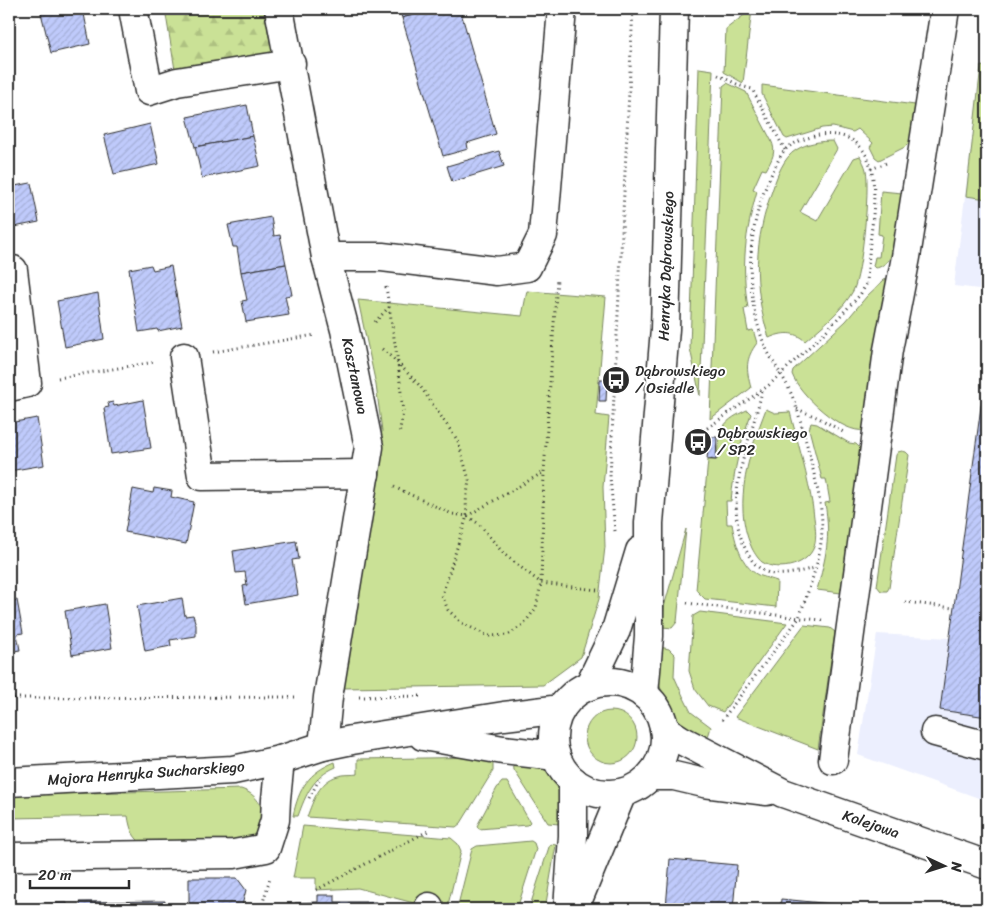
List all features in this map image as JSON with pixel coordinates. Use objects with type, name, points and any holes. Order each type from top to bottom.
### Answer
[{"type":"street","points":[[133,9],[148,91],[177,82],[291,64]]},
{"type":"street","name":"Kasztanowa","points":[[279,9],[291,64],[326,257],[345,330],[369,447],[328,698],[323,746]]},
{"type":"street","points":[[326,257],[382,257],[497,271],[527,267],[543,235],[562,9]]},
{"type":"street","name":"Henryka Dąbrowskiego","points":[[648,523],[665,329],[674,9]]},
{"type":"street","points":[[833,760],[888,350],[906,257],[945,9]]},
{"type":"street","points":[[9,387],[28,383],[13,270]]},
{"type":"street","points":[[184,357],[202,476],[365,474]]},
{"type":"street","points":[[589,686],[616,630],[648,523]]},
{"type":"street","points":[[644,694],[650,636],[648,523]]},
{"type":"street","points":[[608,682],[627,685],[644,694],[657,710],[664,729],[665,746],[660,762],[650,776],[637,787],[622,793],[605,794],[588,790],[573,781],[563,770],[556,756],[553,740],[555,724],[561,709],[573,695],[589,686],[608,682]]},
{"type":"street","name":"Majora Henryka Sucharskiego","points":[[9,782],[232,770],[280,760],[323,746],[400,732],[561,709]]},
{"type":"street","name":"Kolejowa","points":[[664,729],[681,740],[783,793],[987,865]]},
{"type":"street","name":"Majora Henryka Sucharskiego","points":[[400,732],[504,750],[556,756]]},
{"type":"street","points":[[935,732],[987,746]]},
{"type":"street","points":[[9,857],[234,854],[266,848],[275,820],[280,760]]},
{"type":"street","name":"Kolejowa","points":[[650,776],[674,776],[704,783],[783,793]]},
{"type":"street","points":[[568,909],[573,836],[573,781]]},
{"type":"street","points":[[574,909],[622,793]]},
{"type":"path","points":[[615,537],[610,477],[633,9]]},
{"type":"path","points":[[718,75],[752,89],[785,150]]},
{"type":"path","points":[[722,720],[799,618],[821,544],[822,522],[817,484],[797,408],[790,390],[762,339],[756,315],[750,263],[753,235],[760,204],[771,174],[785,150],[811,136],[830,134],[847,137],[858,144],[868,156],[873,175],[875,200],[867,284]]},
{"type":"path","points":[[703,431],[762,390],[824,334],[860,295],[867,284],[906,257]]},
{"type":"path","points":[[378,346],[420,386],[458,441],[469,480],[466,502],[467,516],[442,595],[448,610],[462,624],[488,636],[508,635],[523,625],[536,608],[541,583],[544,472],[557,276]]},
{"type":"path","points":[[762,390],[738,483],[737,512],[739,532],[752,560],[759,568],[780,574],[815,568]]},
{"type":"path","points":[[797,408],[848,434],[876,442]]},
{"type":"path","points":[[467,516],[544,472]]},
{"type":"path","points":[[390,486],[452,514],[467,516],[478,524],[504,554],[541,583],[598,590]]},
{"type":"path","points":[[905,602],[953,608]]},
{"type":"path","points":[[687,603],[852,624]]},
{"type":"path","points":[[9,698],[328,698],[422,696]]},
{"type":"path","points":[[316,890],[430,830]]},
{"type":"shaded area","points":[[981,66],[987,67],[987,290],[954,286]]},
{"type":"shaded area","points":[[987,363],[987,801],[858,755],[877,634],[950,638]]},
{"type":"green space","points":[[165,9],[264,9],[274,62],[177,82]]},
{"type":"green space","points":[[752,9],[743,83],[724,72],[726,29]]},
{"type":"green space","points":[[981,66],[987,67],[987,199],[966,196]]},
{"type":"green space","points":[[699,68],[713,70],[700,396],[690,348]]},
{"type":"green space","points":[[727,83],[746,92],[773,144],[774,152],[766,170],[762,169],[753,189],[757,191],[745,249],[748,308],[744,309],[748,331],[753,330],[757,343],[750,354],[748,364],[751,388],[710,419],[723,86]]},
{"type":"green space","points":[[762,85],[915,105],[910,142],[905,147],[879,160],[875,157],[870,147],[873,143],[858,129],[853,132],[833,127],[822,128],[787,139],[784,137],[762,94]]},
{"type":"green space","points":[[833,141],[837,149],[800,212],[817,221],[854,158],[860,156],[866,170],[867,195],[862,250],[856,282],[853,291],[843,305],[805,341],[792,334],[769,338],[758,281],[759,245],[767,207],[779,173],[792,153],[809,144]]},
{"type":"green space","points":[[881,191],[902,193],[892,255],[887,262],[875,268],[873,266],[875,257],[879,257],[882,235],[878,234]]},
{"type":"green space","points":[[888,279],[865,430],[856,430],[834,420],[812,402],[803,392],[792,374],[793,370],[846,321],[867,296],[884,280]]},
{"type":"green space","points":[[527,291],[606,297],[596,415],[609,417],[603,487],[605,547],[599,599],[581,657],[543,685],[343,688],[382,431],[376,385],[358,300],[522,316]]},
{"type":"green space","points":[[766,409],[775,413],[790,412],[813,509],[816,539],[812,551],[801,562],[785,567],[769,565],[757,557],[751,546],[743,512],[745,477],[749,459]]},
{"type":"green space","points":[[747,410],[751,414],[738,457],[731,501],[726,501],[727,524],[732,524],[737,545],[747,566],[758,575],[777,581],[776,607],[705,599],[696,590],[708,460],[717,460],[718,442],[725,424],[730,419]]},
{"type":"green space","points":[[811,423],[817,424],[849,443],[856,444],[862,450],[841,593],[817,590],[827,547],[828,527],[825,503],[830,502],[826,479],[822,479],[809,429]]},
{"type":"green space","points":[[902,451],[909,455],[889,588],[887,591],[881,591],[877,586],[896,455]]},
{"type":"green space","points":[[686,529],[677,622],[672,628],[663,627],[664,607]]},
{"type":"green space","points":[[700,612],[787,623],[723,712],[708,706],[695,689],[689,671],[693,616]]},
{"type":"green space","points":[[804,625],[830,628],[835,632],[818,749],[735,717]]},
{"type":"green space","points":[[660,647],[669,649],[675,655],[674,676],[691,712],[711,727],[707,740],[680,724],[661,689],[657,679]]},
{"type":"green space","points":[[606,711],[616,711],[630,718],[637,732],[637,742],[630,756],[616,763],[606,763],[596,759],[589,752],[585,742],[585,732],[589,722],[596,715]]},
{"type":"green space","points":[[493,757],[493,771],[461,823],[456,827],[307,817],[318,792],[326,782],[340,775],[358,774],[358,759]]},
{"type":"green space","points":[[513,757],[545,766],[553,774],[560,787],[561,794],[559,824],[548,823],[514,770]]},
{"type":"green space","points":[[335,762],[336,767],[321,776],[311,787],[298,816],[293,816],[298,797],[306,783],[318,771]]},
{"type":"green space","points":[[502,782],[507,782],[530,822],[527,825],[479,829],[477,826]]},
{"type":"green space","points":[[241,789],[257,799],[261,806],[262,814],[258,830],[244,843],[144,845],[133,833],[128,816],[9,818],[9,795]]},
{"type":"green space","points":[[303,826],[451,838],[458,844],[461,851],[447,909],[421,905],[358,888],[316,890],[316,878],[293,878]]},
{"type":"green space","points":[[531,841],[536,849],[517,909],[457,909],[472,849],[477,846]]},
{"type":"green space","points":[[550,844],[556,845],[545,909],[529,909]]},
{"type":"building","points":[[40,9],[83,9],[90,44],[51,53]]},
{"type":"building","points":[[399,9],[430,9],[402,18]]},
{"type":"building","points":[[435,9],[460,9],[496,134],[467,143],[468,149],[443,156],[402,18]]},
{"type":"building","points":[[247,105],[253,136],[195,147],[187,117]]},
{"type":"building","points":[[150,124],[159,164],[114,174],[104,135]]},
{"type":"building","points":[[253,136],[260,166],[202,178],[195,147]]},
{"type":"building","points":[[499,151],[504,166],[452,182],[447,166]]},
{"type":"building","points":[[31,183],[39,222],[9,228],[9,187]]},
{"type":"building","points":[[271,217],[274,236],[280,235],[286,264],[241,272],[237,247],[233,247],[228,225]]},
{"type":"building","points":[[286,264],[292,295],[285,296],[289,315],[246,322],[242,301],[247,300],[241,272]]},
{"type":"building","points":[[151,265],[153,270],[171,266],[182,326],[158,331],[157,329],[139,332],[129,269]]},
{"type":"building","points":[[98,293],[104,339],[65,347],[57,301]]},
{"type":"building","points":[[987,362],[987,717],[940,710]]},
{"type":"building","points":[[600,380],[607,380],[606,401],[599,401]]},
{"type":"building","points":[[143,400],[151,448],[111,454],[104,408],[109,407],[108,403],[113,402],[114,406]]},
{"type":"building","points":[[37,418],[44,465],[9,471],[9,423]]},
{"type":"building","points":[[709,437],[717,437],[716,460],[707,459]]},
{"type":"building","points":[[154,488],[172,491],[171,497],[194,502],[186,544],[125,532],[133,489],[153,493]]},
{"type":"building","points":[[296,541],[299,559],[292,560],[298,595],[246,604],[243,586],[247,585],[245,572],[236,573],[233,551]]},
{"type":"building","points":[[182,598],[185,616],[193,615],[196,625],[196,636],[170,640],[171,646],[145,651],[137,606]]},
{"type":"building","points":[[17,600],[23,633],[17,634],[20,650],[9,652],[9,602]]},
{"type":"building","points":[[105,604],[112,648],[72,655],[65,611]]},
{"type":"building","points":[[670,859],[737,865],[733,909],[666,908]]},
{"type":"building","points":[[189,878],[237,878],[246,890],[241,909],[189,909]]},
{"type":"building","points":[[318,895],[335,895],[335,902],[376,902],[376,909],[295,909],[295,903],[318,902]]},
{"type":"building","points":[[781,899],[873,908],[873,909],[780,909]]},
{"type":"building","points":[[165,901],[164,909],[80,909],[80,902]]},
{"type":"building","points":[[67,903],[67,909],[9,909],[9,904]]},
{"type":"place","name":"Dąbrowskiego / Osiedle","points":[[616,380]]},
{"type":"place","name":"Dąbrowskiego / SP2","points":[[698,442]]}]
